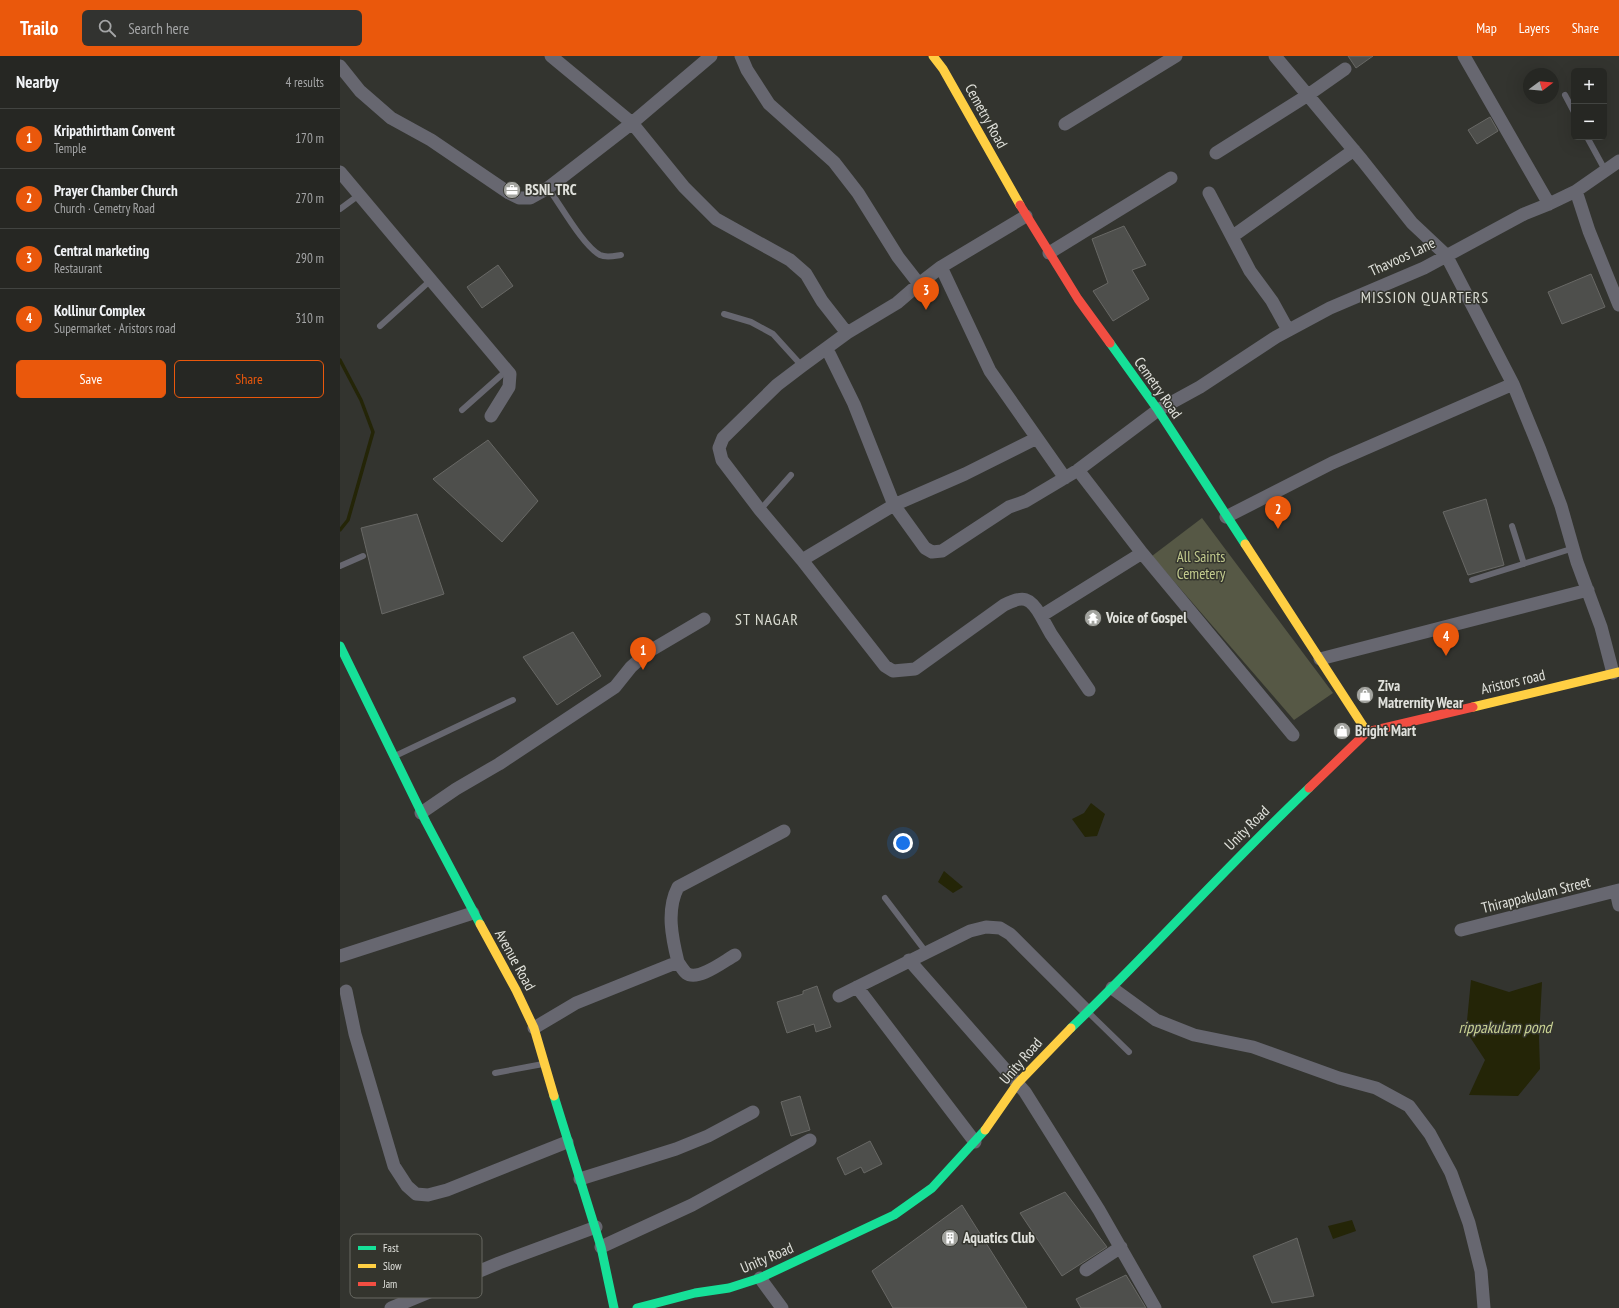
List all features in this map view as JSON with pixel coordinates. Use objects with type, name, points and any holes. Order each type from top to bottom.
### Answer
[{"type":"street","points":[[551,56],[632,123],[684,187],[716,219],[790,260],[806,274],[822,301],[847,333]]},
{"type":"street","points":[[340,66],[360,91],[391,118],[431,140],[509,193],[519,198],[530,198],[548,188],[632,123],[711,56]]},
{"type":"street","points":[[741,56],[747,70],[769,104],[834,162],[858,193],[898,257],[918,284]]},
{"type":"street","name":"Cemetry Road","points":[[933,56],[943,69],[1026,216],[1078,299],[1158,410],[1226,517],[1367,732]]},
{"type":"street","points":[[1065,124],[1176,56]]},
{"type":"street","points":[[1275,56],[1354,150],[1412,223],[1446,254],[1513,384],[1561,506],[1616,672]]},
{"type":"street","points":[[1464,56],[1549,204]]},
{"type":"street","points":[[1216,152],[1308,95],[1345,69]]},
{"type":"street","points":[[1233,236],[1354,150]]},
{"type":"street","name":"Thavoos Lane","points":[[827,349],[854,404],[894,505],[925,548],[932,552],[942,551],[1009,507],[1026,501],[1078,470],[1158,410],[1200,388],[1288,330],[1330,308],[1424,268],[1446,254],[1524,214],[1576,191],[1619,161]]},
{"type":"street","points":[[340,172],[507,369],[510,374],[509,387],[491,416]]},
{"type":"street","points":[[1049,253],[1171,178]]},
{"type":"street","points":[[1576,191],[1589,231],[1619,305]]},
{"type":"street","points":[[1209,193],[1233,236],[1250,271],[1272,301],[1288,330]]},
{"type":"street","points":[[1026,216],[941,267],[918,284],[897,303],[847,333],[802,366],[777,386],[723,438],[720,448],[722,460],[760,510],[802,560],[885,666],[893,671],[915,669],[1004,605],[1016,599],[1027,599],[1035,606],[1051,634],[1090,690]]},
{"type":"street","points":[[941,267],[990,372],[1065,478]]},
{"type":"street","points":[[1226,517],[1332,463],[1513,384]]},
{"type":"street","points":[[802,560],[894,505],[965,474],[1037,438]]},
{"type":"street","points":[[1078,470],[1142,553],[1293,735]]},
{"type":"street","points":[[1041,616],[1142,553]]},
{"type":"street","points":[[1320,659],[1588,590]]},
{"type":"street","points":[[421,813],[615,687],[631,667],[648,652],[704,618]]},
{"type":"street","name":"Avenue Road","points":[[340,646],[395,756],[421,813],[473,913],[526,1009],[534,1028],[543,1064],[567,1142],[596,1227],[614,1308]]},
{"type":"street","name":"Aristors road","points":[[1367,732],[1616,672]]},
{"type":"street","name":"Unity Road","points":[[637,1308],[694,1293],[729,1288],[760,1278],[894,1215],[932,1188],[992,1120],[1017,1084],[1087,1011],[1112,988],[1253,841],[1339,757],[1367,732]]},
{"type":"street","points":[[735,954],[705,973],[696,976],[686,973],[678,962],[672,940],[671,907],[673,897],[678,887],[784,831]]},
{"type":"street","points":[[1617,890],[1619,905]]},
{"type":"street","name":"Thirappakulam Street","points":[[1461,930],[1617,890]]},
{"type":"street","points":[[340,956],[473,913]]},
{"type":"street","points":[[839,996],[970,931],[986,927],[1000,928],[1010,934],[1087,1011]]},
{"type":"street","points":[[910,960],[1025,1092],[1121,1247],[1155,1308]]},
{"type":"street","points":[[534,1028],[576,1003],[678,962]]},
{"type":"street","points":[[857,987],[974,1142]]},
{"type":"street","points":[[1112,988],[1156,1020],[1194,1035],[1252,1047],[1339,1078],[1376,1088],[1410,1106],[1430,1134],[1451,1174],[1470,1222],[1481,1271],[1484,1308]]},
{"type":"street","points":[[346,991],[355,1034],[394,1166],[407,1186],[416,1194],[428,1195],[447,1190],[567,1142]]},
{"type":"street","points":[[580,1179],[676,1149],[708,1136],[753,1112]]},
{"type":"street","points":[[601,1247],[692,1205],[810,1140]]},
{"type":"street","points":[[482,1270],[596,1227]]},
{"type":"street","points":[[1086,1270],[1121,1247]]},
{"type":"street","points":[[760,1278],[782,1308]]},
{"type":"street","points":[[391,1308],[415,1298]]},
{"type":"lane","points":[[1565,95],[1571,106]]},
{"type":"lane","points":[[1589,140],[1605,170]]},
{"type":"lane","points":[[548,188],[588,245],[600,255],[621,255]]},
{"type":"lane","points":[[340,209],[359,195]]},
{"type":"lane","points":[[380,326],[431,280]]},
{"type":"lane","points":[[724,314],[751,322],[773,334],[802,366]]},
{"type":"lane","points":[[462,410],[507,369]]},
{"type":"lane","points":[[760,510],[791,475]]},
{"type":"lane","points":[[1512,526],[1524,564]]},
{"type":"lane","points":[[1472,580],[1574,548]]},
{"type":"lane","points":[[340,566],[363,556]]},
{"type":"lane","points":[[395,756],[513,700]]},
{"type":"lane","points":[[885,898],[926,952]]},
{"type":"lane","points":[[1087,1011],[1129,1052]]},
{"type":"lane","points":[[495,1073],[543,1064]]},
{"type":"green space","name":"All Saints Cemetery","points":[[1202,518],[1333,693],[1294,720],[1152,556]]},
{"type":"water","points":[[1091,803],[1105,814],[1097,836],[1085,837],[1072,819],[1084,813]]},
{"type":"water","points":[[944,871],[963,887],[953,893],[938,882]]},
{"type":"water","name":"rippakulam pond","points":[[1471,980],[1509,992],[1542,982],[1539,1038],[1540,1069],[1518,1096],[1469,1095],[1485,1060],[1466,1031]]},
{"type":"water","points":[[1352,1220],[1356,1231],[1333,1239],[1328,1226]]},
{"type":"building","points":[[1348,56],[1373,56],[1356,68]]},
{"type":"building","points":[[1490,117],[1498,131],[1477,144],[1468,130]]},
{"type":"building","points":[[1124,226],[1146,265],[1132,270],[1149,299],[1113,321],[1093,291],[1108,283],[1092,239]]},
{"type":"building","points":[[498,265],[513,286],[482,308],[467,287]]},
{"type":"building","points":[[1591,274],[1605,307],[1562,324],[1548,292]]},
{"type":"building","points":[[488,440],[538,501],[502,542],[433,479]]},
{"type":"building","points":[[1486,499],[1504,565],[1468,575],[1443,512]]},
{"type":"building","points":[[417,514],[444,594],[382,614],[361,528]]},
{"type":"building","points":[[573,632],[601,676],[557,705],[523,657]]},
{"type":"building","points":[[817,986],[831,1027],[816,1032],[814,1024],[787,1033],[777,1002],[803,994],[803,991]]},
{"type":"building","points":[[800,1096],[810,1130],[791,1136],[781,1102]]},
{"type":"building","points":[[870,1141],[882,1164],[864,1173],[861,1167],[845,1175],[837,1158]]},
{"type":"building","points":[[1065,1192],[1107,1247],[1062,1276],[1020,1213]]},
{"type":"building","name":"Aquatics Club","points":[[962,1205],[1027,1308],[893,1308],[872,1271]]},
{"type":"building","points":[[1297,1238],[1314,1296],[1272,1303],[1253,1256]]},
{"type":"building","points":[[1126,1275],[1146,1308],[1081,1308],[1076,1299]]},
{"type":"waterway","points":[[340,360],[361,400],[373,432],[348,520],[340,530]]},
{"type":"traffic: fast","points":[[1110,343],[1158,410],[1245,544]]},
{"type":"traffic: fast","points":[[340,646],[426,822],[480,924]]},
{"type":"traffic: fast","points":[[1071,1028],[1309,788]]},
{"type":"traffic: fast","points":[[554,1096],[601,1247],[614,1308]]},
{"type":"traffic: fast","points":[[637,1308],[695,1293],[729,1288],[760,1278],[894,1215],[932,1188],[985,1130]]},
{"type":"traffic: slow","points":[[933,56],[943,69],[1020,205]]},
{"type":"traffic: slow","points":[[1245,544],[1367,732]]},
{"type":"traffic: slow","points":[[1473,707],[1619,672]]},
{"type":"traffic: slow","points":[[480,924],[516,990],[534,1028],[554,1096]]},
{"type":"traffic: slow","points":[[985,1130],[1017,1084],[1071,1028]]},
{"type":"traffic: jam","points":[[1020,205],[1078,299],[1110,343]]},
{"type":"traffic: jam","points":[[1309,788],[1367,732],[1473,707]]},
{"type":"place","name":"BSNL TRC","points":[[512,190]]},
{"type":"place","name":"Central marketing","points":[[926,310]]},
{"type":"place","name":"Prayer Chamber Church","points":[[1278,529]]},
{"type":"place","name":"Voice of Gospel","points":[[1093,618]]},
{"type":"place","name":"Kollinur Complex","points":[[1446,656]]},
{"type":"place","name":"Kripathirtham Convent","points":[[643,670]]},
{"type":"place","name":"Ziva Matrernity Wear","points":[[1365,695]]},
{"type":"place","name":"Bright Mart","points":[[1342,731]]},
{"type":"place","name":"Aquatics Club","points":[[950,1238]]},
{"type":"district","name":"MISSION QUARTERS","points":[[1425,297]]},
{"type":"district","name":"ST NAGAR","points":[[767,619]]}]
